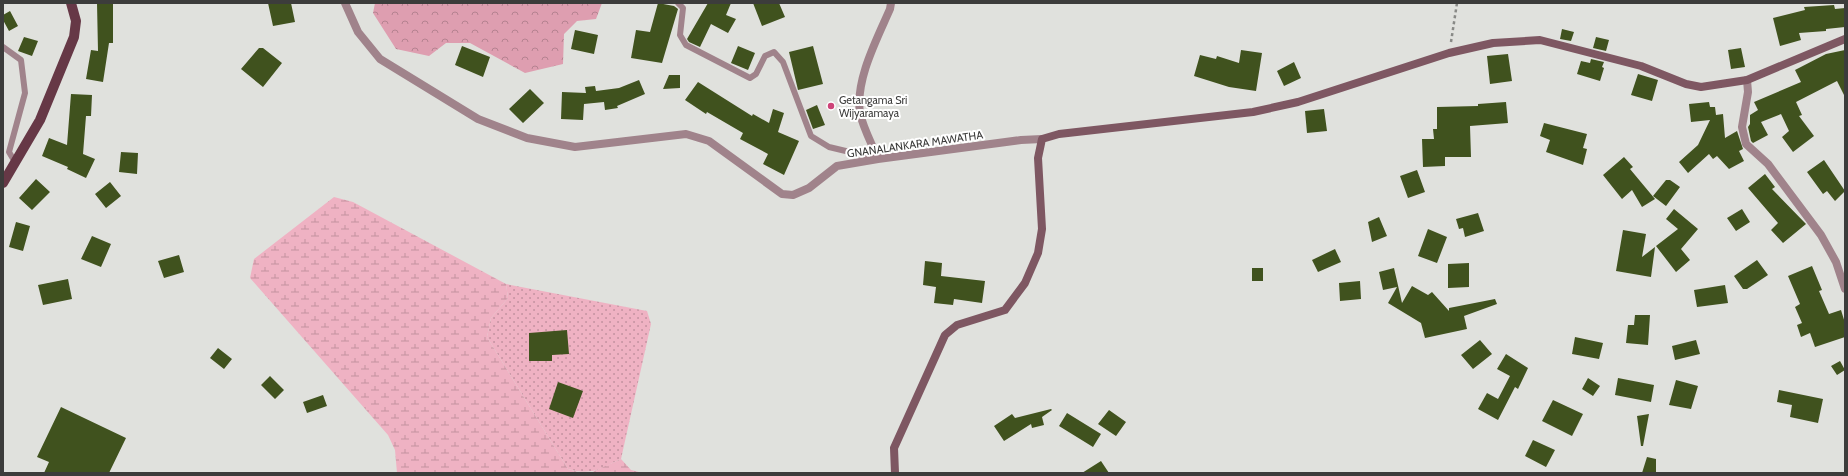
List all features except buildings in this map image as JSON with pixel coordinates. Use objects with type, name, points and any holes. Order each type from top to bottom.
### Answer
[{"type":"main road","points":[[3,183],[40,120],[74,37],[76,21],[71,3]]},
{"type":"street","name":"GNANALANKARA MAWATHA","points":[[345,3],[358,32],[380,59],[478,118],[527,138],[575,146],[686,134],[709,141],[782,194],[793,195],[809,188],[837,166],[1021,140],[1042,139]]},
{"type":"street","points":[[878,159],[860,112],[860,90],[869,58],[890,10],[891,3]]},
{"type":"street","points":[[895,473],[894,448],[945,336],[957,325],[1004,310],[1025,283],[1038,253],[1042,229],[1038,158],[1042,139],[1060,134],[1253,112],[1298,102],[1449,53],[1493,43],[1540,40],[1641,66],[1701,87],[1747,80],[1845,39]]},
{"type":"street","points":[[1747,80],[1748,92],[1742,127],[1746,144],[1768,164],[1821,235],[1836,262],[1845,289]]},
{"type":"lane","points":[[678,3],[683,8],[680,35],[686,45],[750,78],[756,74],[765,56],[774,52],[783,62],[811,136],[829,147],[878,159]]},
{"type":"lane","points":[[3,47],[21,60],[25,93],[9,152],[16,162]]},
{"type":"path","points":[[1449,53],[1458,3]]},
{"type":"green space","points":[[375,3],[602,3],[596,19],[577,21],[564,34],[563,64],[525,73],[470,43],[446,43],[429,56],[396,49],[373,13]]},
{"type":"green space","points":[[334,197],[353,202],[506,284],[508,298],[491,318],[487,337],[568,469],[582,473],[397,473],[395,450],[388,435],[250,278],[254,259]]},
{"type":"green space","points":[[506,284],[647,311],[651,324],[621,459],[590,472],[568,469],[487,337],[491,318],[508,298]]},
{"type":"green space","points":[[621,459],[631,470],[643,473],[590,473]]},
{"type":"place","name":"Getangama Sri Wijyaramaya","points":[[831,106]]}]
